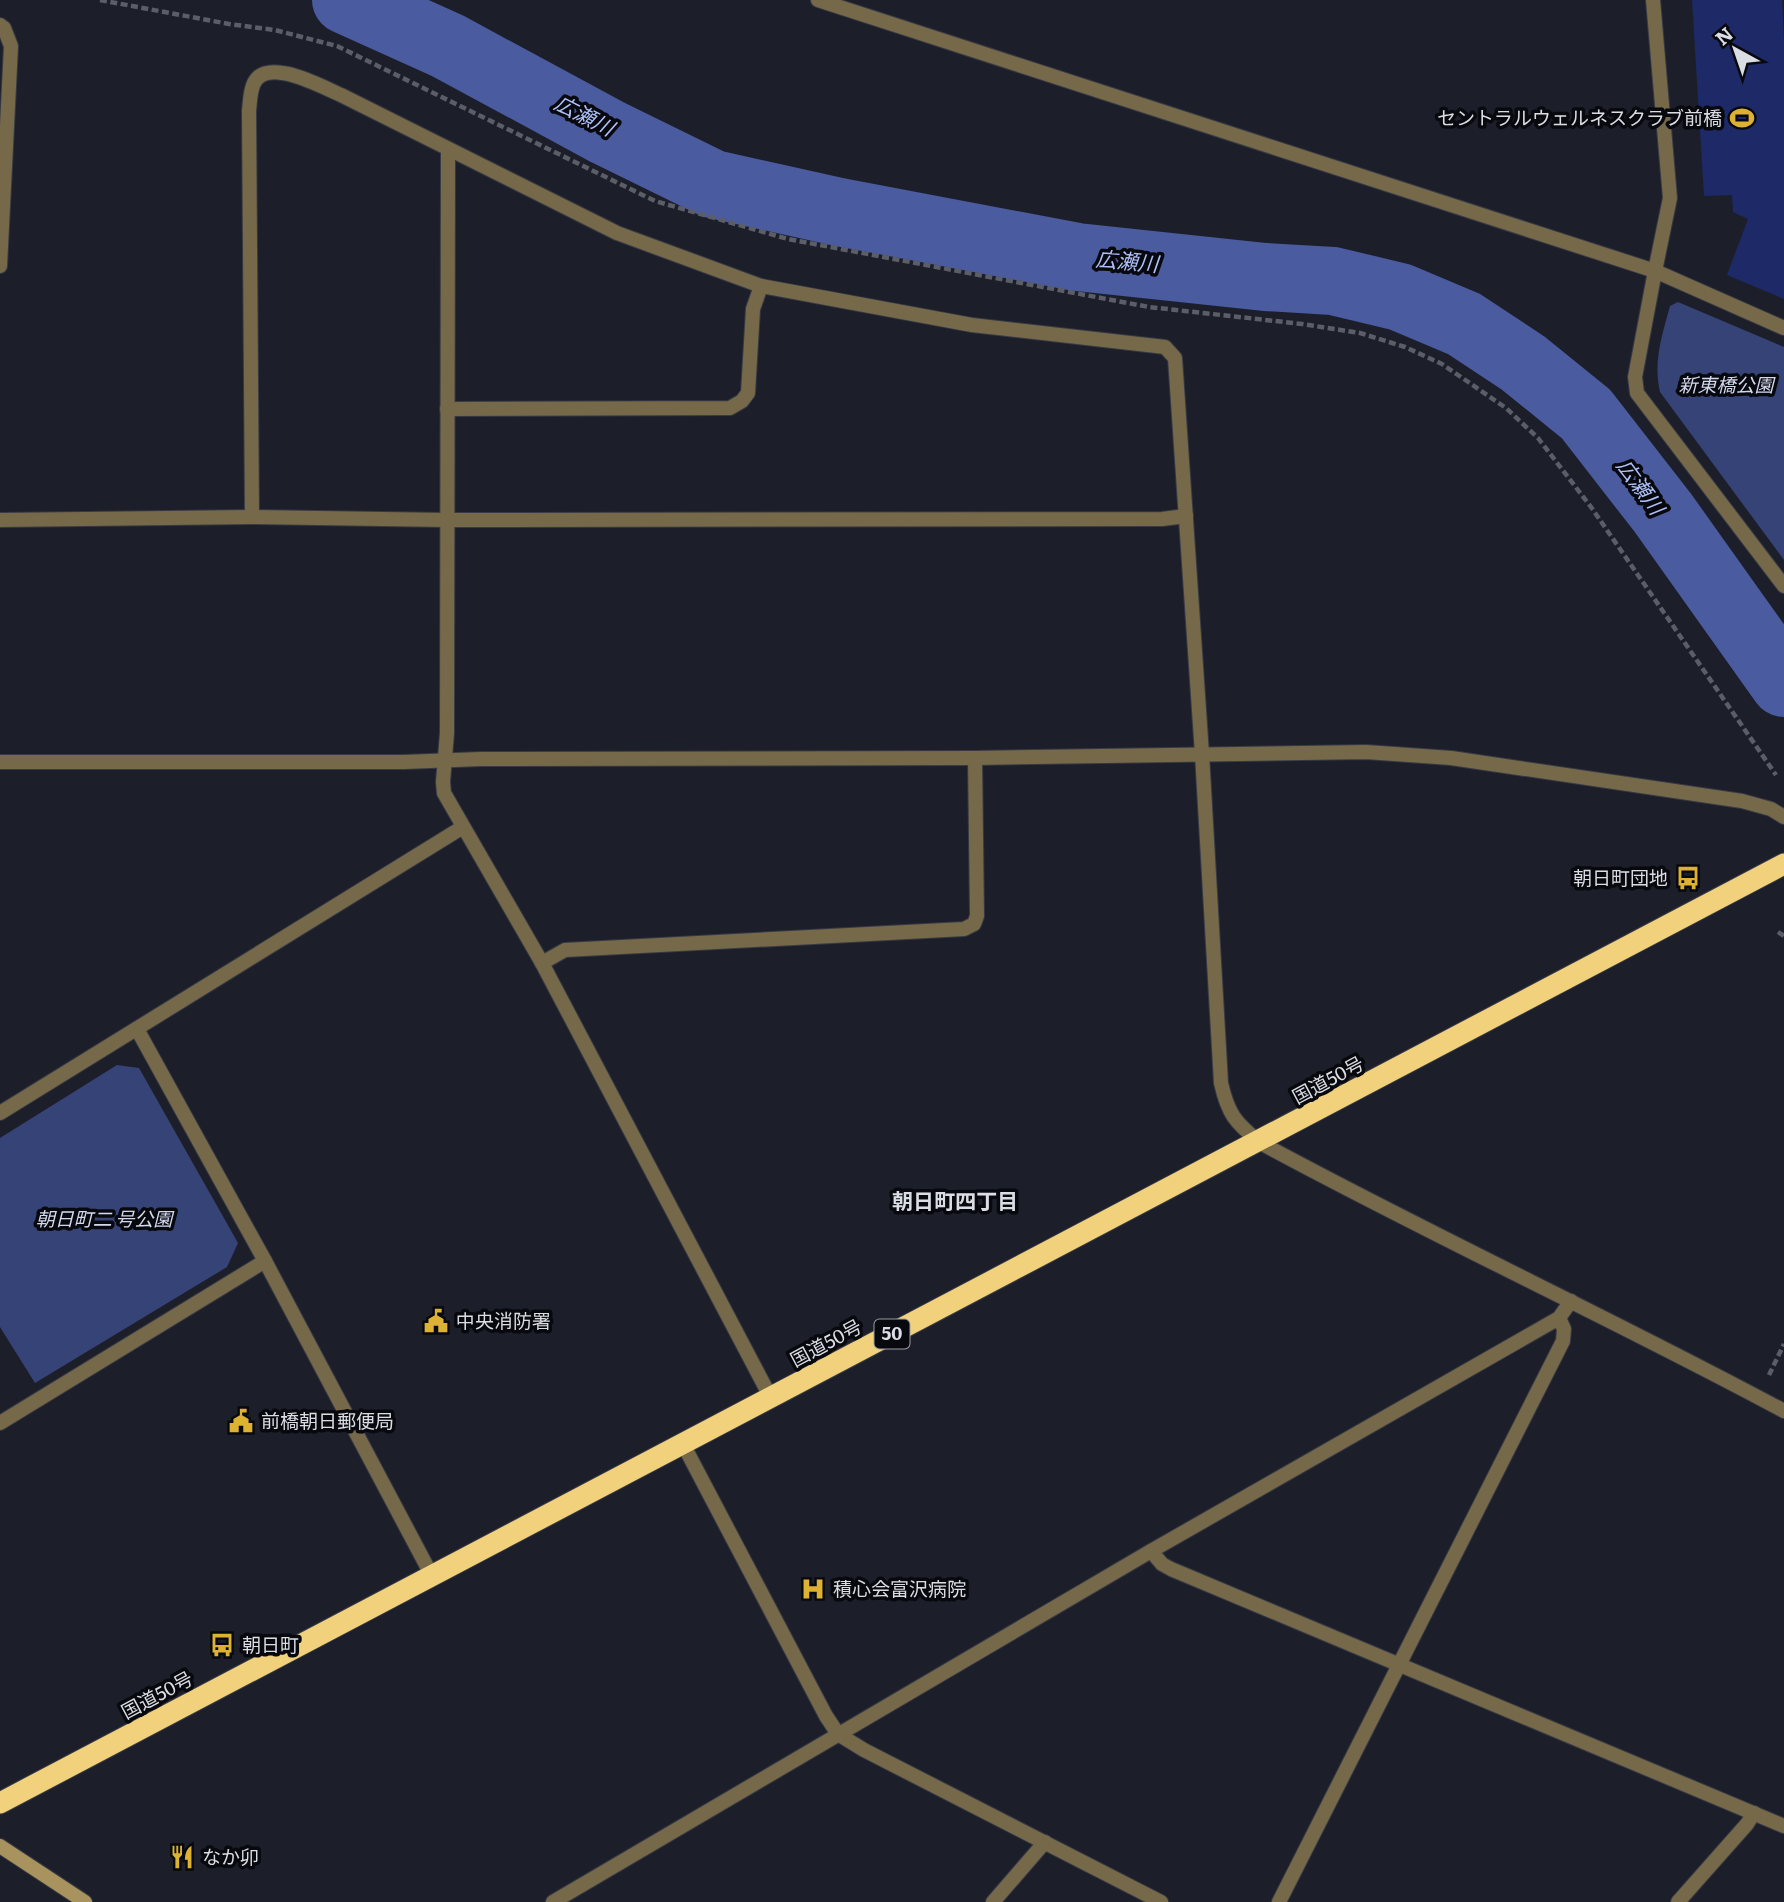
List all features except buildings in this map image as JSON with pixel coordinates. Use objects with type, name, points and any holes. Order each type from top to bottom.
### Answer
[{"type":"highway","name":"国道50号","points":[[0,1803],[1784,864]]},
{"type":"street","points":[[818,0],[1654,271],[1784,328]]},
{"type":"street","points":[[1653,0],[1670,198],[1635,377],[1637,393],[1784,586]]},
{"type":"street","points":[[0,25],[4,28],[10,46],[0,266]]},
{"type":"street","points":[[252,517],[249,111],[254,82],[261,75],[276,71],[341,95],[617,233],[761,286],[972,324],[1165,347],[1175,358],[1221,1083],[1226,1105],[1238,1125],[1259,1142],[1328,1180],[1571,1300],[1784,1411]]},
{"type":"street","points":[[448,150],[444,793],[542,963],[771,1398]]},
{"type":"street","points":[[447,408],[730,408],[742,401],[748,393],[753,309],[761,286]]},
{"type":"street","points":[[0,520],[252,517],[446,520],[1162,519],[1186,516]]},
{"type":"street","points":[[0,762],[975,758],[1366,752],[1451,758],[1742,801],[1771,809],[1784,817]]},
{"type":"street","points":[[542,963],[565,950],[964,929],[974,924],[977,916],[975,758]]},
{"type":"street","points":[[0,1113],[463,827]]},
{"type":"street","points":[[137,1029],[265,1261],[432,1576]]},
{"type":"street","points":[[0,1423],[265,1261]]},
{"type":"street","points":[[553,1902],[1151,1551],[1559,1318],[1571,1300]]},
{"type":"street","points":[[1279,1902],[1563,1341],[1564,1329],[1559,1318]]},
{"type":"street","points":[[684,1444],[826,1716],[838,1734],[864,1750],[1161,1902]]},
{"type":"street","points":[[1151,1551],[1162,1564],[1171,1569],[1784,1826]]},
{"type":"street","points":[[1678,1902],[1754,1813]]},
{"type":"street","points":[[993,1902],[1045,1842]]},
{"type":"street","points":[[0,1846],[85,1902]]},
{"type":"path","points":[[100,0],[275,30],[337,46],[655,201],[788,239],[1149,307],[1360,333],[1405,347],[1442,364],[1506,408],[1538,438],[1591,507],[1776,775]]},
{"type":"path","points":[[1778,932],[1784,936]]},
{"type":"green space","name":"新東橋公園","points":[[1678,302],[1784,347],[1784,560],[1660,392],[1657,370],[1659,349],[1670,306]]},
{"type":"green space","name":"朝日町二 号公園","points":[[117,1065],[139,1068],[238,1243],[227,1267],[35,1383],[0,1327],[0,1138]]},
{"type":"waterway","name":"広瀬川","points":[[346,0],[448,46],[607,132],[713,184],[839,212],[1077,257],[1265,277],[1333,281],[1400,297],[1464,324],[1523,363],[1586,414],[1663,513],[1784,683]]},
{"type":"place","name":"セントラルウェルネスクラブ前橋","points":[[1742,118]]},
{"type":"place","name":"朝日町団地","points":[[1688,878]]},
{"type":"place","name":"中央消防署","points":[[436,1321]]},
{"type":"place","name":"前橋朝日郵便局","points":[[241,1421]]},
{"type":"place","name":"積心会富沢病院","points":[[813,1589]]},
{"type":"place","name":"朝日町","points":[[222,1645]]},
{"type":"place","name":"なか卯","points":[[182,1857]]},
{"type":"district","name":"朝日町四丁目","points":[[955,1202]]}]
